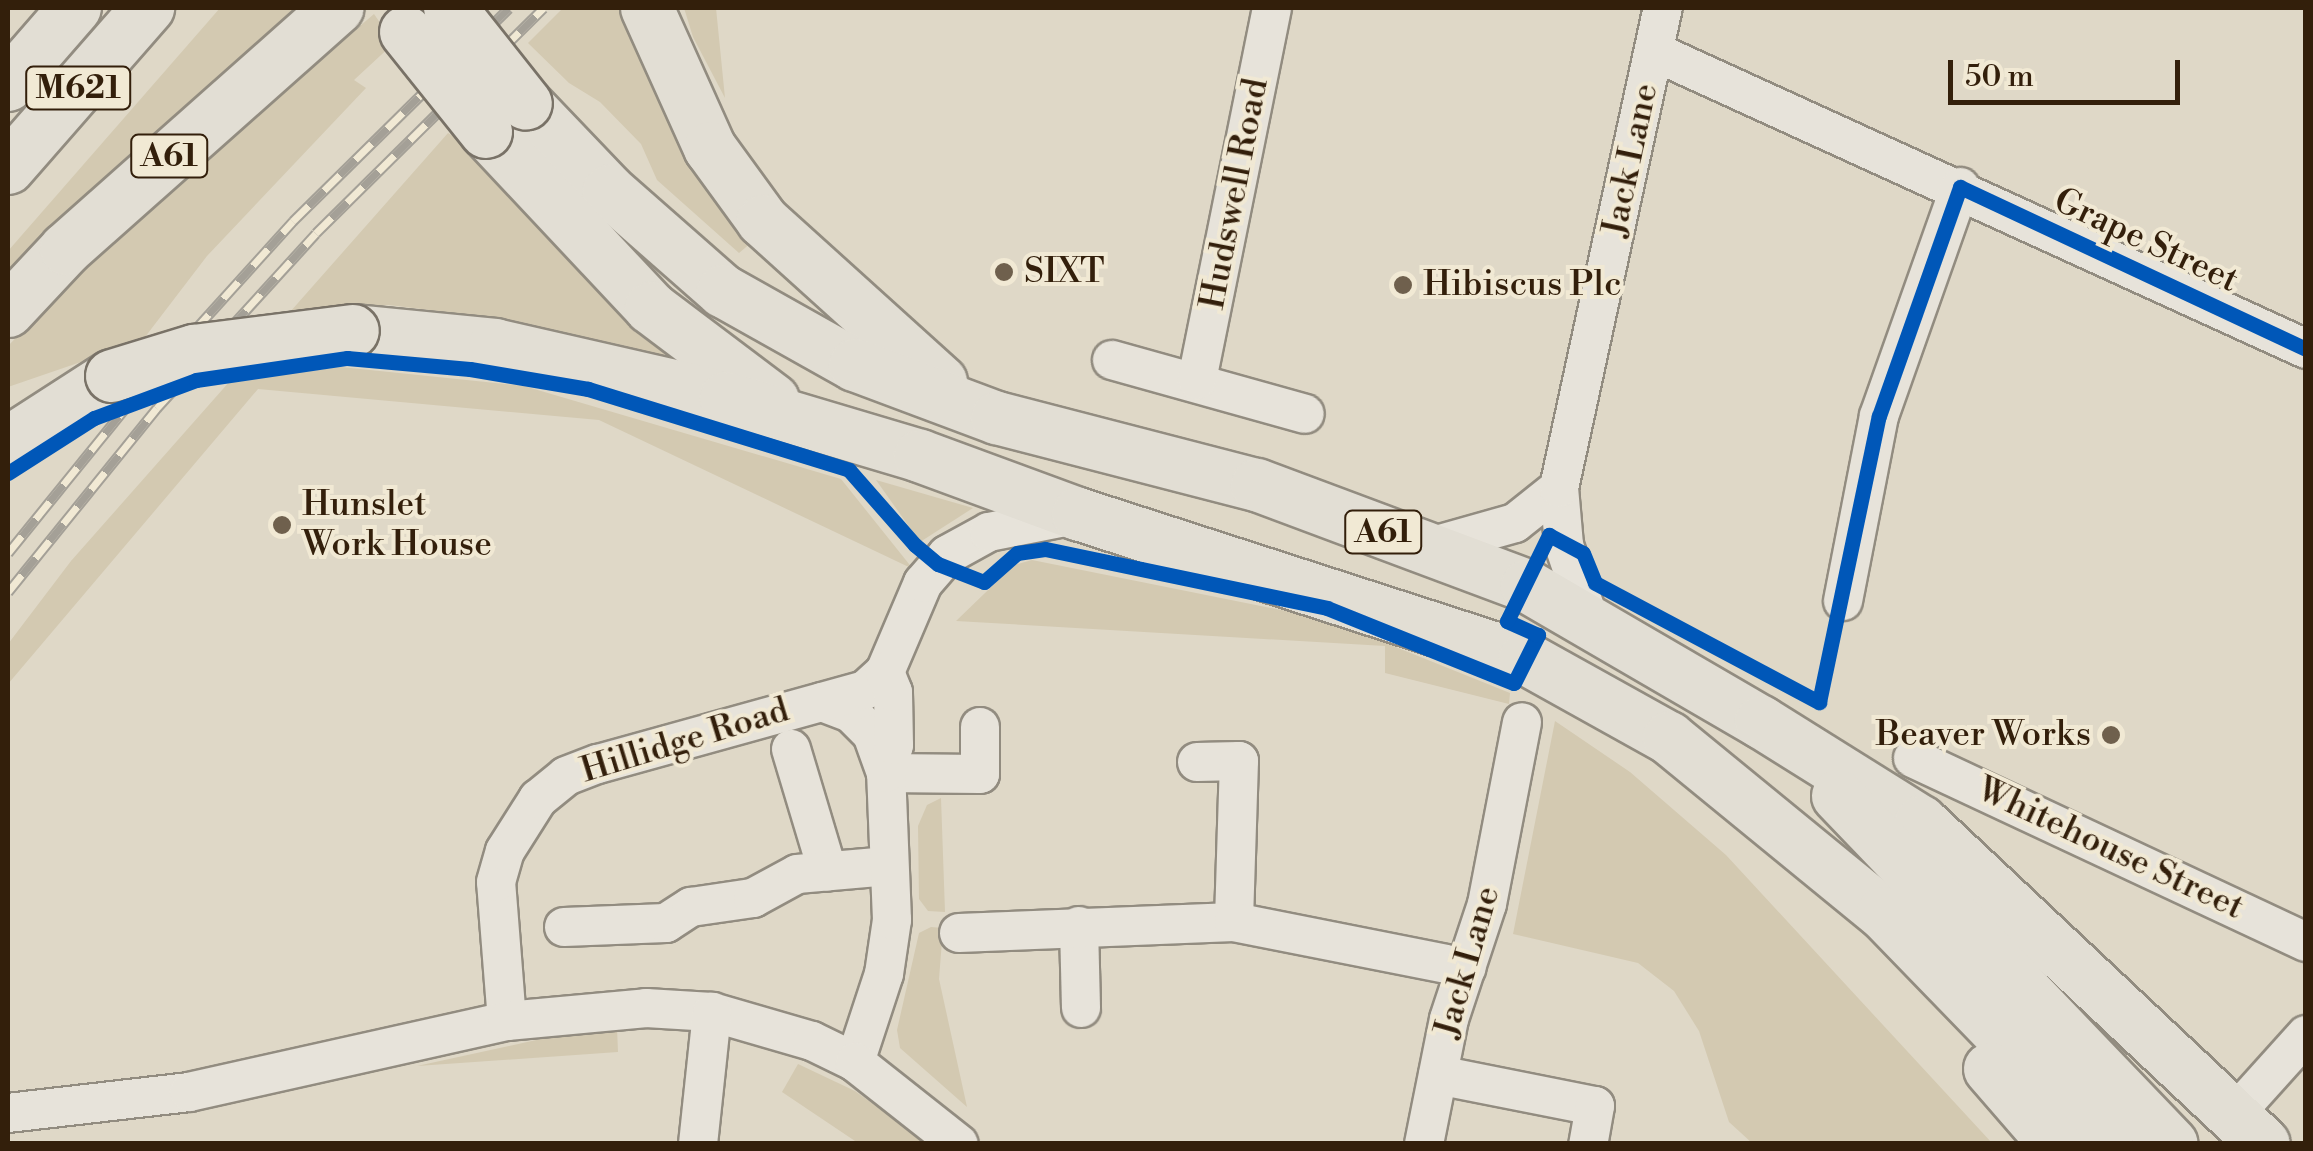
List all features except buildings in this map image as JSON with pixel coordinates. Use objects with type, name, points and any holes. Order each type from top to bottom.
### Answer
[{"type":"highway","name":"M621","points":[[8,85],[75,8]]},
{"type":"highway","name":"M621","points":[[8,168],[148,8]]},
{"type":"highway","name":"A61","points":[[8,311],[66,249],[336,8]]},
{"type":"highway","name":"A61","points":[[414,16],[506,118],[651,308],[811,427]]},
{"type":"highway","points":[[651,21],[710,148],[763,221],[831,289],[977,411]]},
{"type":"highway","name":"A61","points":[[506,118],[609,191],[723,291],[855,365],[977,411],[1256,485],[1527,586],[1762,722],[1976,934],[2099,1133]]},
{"type":"highway","name":"A61","points":[[8,443],[112,376],[194,351],[352,331],[495,346],[726,398],[811,427],[920,456],[1078,514],[1525,658],[1668,738],[1844,883],[1928,997],[2099,1133],[2172,1144]]},
{"type":"highway","points":[[8,413],[112,376]]},
{"type":"highway","points":[[1762,722],[1921,822],[2248,1130]]},
{"type":"street","name":"Hudswell Road","points":[[1197,380],[1272,8]]},
{"type":"street","name":"Jack Lane","points":[[1589,620],[1564,545],[1559,488],[1663,8]]},
{"type":"street","name":"Grape Street","points":[[1654,52],[1960,188],[2306,350]]},
{"type":"street","points":[[1843,601],[1879,416],[1960,188]]},
{"type":"street","points":[[1112,360],[1197,380],[1305,414]]},
{"type":"street","points":[[1426,548],[1516,523],[1559,488]]},
{"type":"street","points":[[855,1062],[884,974],[892,920],[886,773],[894,745],[893,692],[885,672],[923,584],[947,556],[989,532],[1078,514]]},
{"type":"street","name":"Hillidge Road","points":[[507,1021],[496,882],[505,850],[538,798],[566,776],[598,764],[865,690],[885,672]]},
{"type":"street","points":[[822,702],[852,714],[872,734],[886,773]]},
{"type":"street","name":"Jack Lane","points":[[1424,1144],[1466,968],[1487,904],[1522,722]]},
{"type":"street","points":[[886,773],[980,774],[980,727]]},
{"type":"street","points":[[791,749],[828,872]]},
{"type":"street","name":"Whitehouse Street","points":[[1914,758],[2306,942]]},
{"type":"street","points":[[1197,762],[1239,762],[1234,922]]},
{"type":"street","points":[[564,927],[666,923],[690,908],[753,898],[798,874],[889,866]]},
{"type":"street","points":[[959,933],[1234,922],[1466,968]]},
{"type":"street","points":[[1078,926],[1081,1008]]},
{"type":"street","points":[[8,1113],[189,1092],[507,1021],[592,1008],[712,1012],[767,1025],[855,1062],[959,1144]]},
{"type":"street","points":[[698,1144],[712,1012]]},
{"type":"street","points":[[2248,1130],[2306,1034]]},
{"type":"street","points":[[1438,1075],[1598,1091],[1588,1144]]},
{"type":"shaded area","points":[[220,8],[301,8],[8,281],[8,251]]},
{"type":"shaded area","points":[[563,8],[622,8],[676,132],[752,242],[739,253],[657,180],[641,144],[600,102],[569,83],[528,43]]},
{"type":"shaded area","points":[[684,8],[716,8],[725,98],[693,37]]},
{"type":"shaded area","points":[[374,14],[394,43],[354,80],[366,88],[207,256],[142,341],[8,387],[8,346],[60,292],[154,202]]},
{"type":"shaded area","points":[[448,133],[465,143],[701,371],[626,346],[502,319],[389,305],[290,312]]},
{"type":"shaded area","points":[[341,367],[524,386],[841,479],[913,569],[599,420],[258,389],[8,684],[8,644],[71,561],[230,381]]},
{"type":"shaded area","points":[[876,480],[973,508],[920,542]]},
{"type":"shaded area","points":[[1032,560],[1326,619],[1510,693],[1509,704],[1385,673],[1385,646],[956,621],[1014,565]]},
{"type":"shaded area","points":[[1555,721],[1630,772],[1726,855],[1992,1143],[1752,1143],[1729,1122],[1699,1031],[1674,991],[1638,963],[1513,934]]},
{"type":"shaded area","points":[[941,798],[945,912],[928,911],[919,899],[918,826],[927,805]]},
{"type":"shaded area","points":[[931,927],[943,928],[939,979],[967,1107],[900,1048],[897,1030],[919,933]]},
{"type":"shaded area","points":[[617,1028],[618,1052],[417,1066],[550,1037]]},
{"type":"shaded area","points":[[798,1064],[855,1091],[927,1143],[858,1143],[782,1092]]},
{"type":"railway","points":[[8,553],[135,396],[293,221],[509,8]]},
{"type":"railway","points":[[8,592],[157,408],[316,233],[543,8]]},
{"type":"cycle path","points":[[8,473],[94,418],[196,380],[347,358],[470,369],[588,389],[849,470],[915,545],[938,564],[984,582],[1017,553],[1045,549],[1327,608],[1514,683],[1538,635],[1507,621],[1549,535],[1583,553],[1595,583],[1819,702],[1879,416],[1960,187],[2306,349]]},
{"type":"place","name":"SIXT","points":[[1004,272]]},
{"type":"place","name":"Hibiscus Plc","points":[[1403,285]]},
{"type":"place","name":"Hunslet Work House","points":[[282,525]]},
{"type":"place","name":"Beaver Works","points":[[2111,735]]}]
